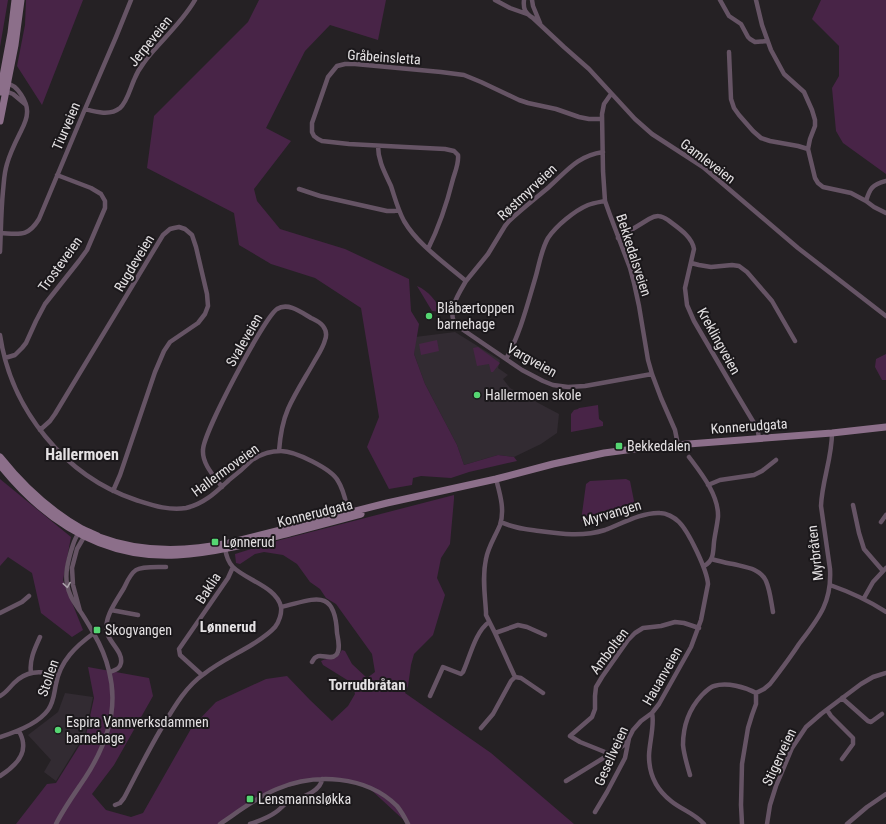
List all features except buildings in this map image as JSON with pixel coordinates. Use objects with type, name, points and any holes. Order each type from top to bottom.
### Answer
[{"type":"main road","points":[[0,121],[15,0]]},
{"type":"main road","points":[[4,88],[18,27],[21,0]]},
{"type":"main road","name":"Konnerudgata","points":[[0,466],[34,502],[54,518],[82,533],[112,547],[136,553],[176,556],[208,552],[224,546],[475,483],[553,464],[604,454],[678,444],[832,433],[886,427]]},
{"type":"main road","name":"Konnerudgata","points":[[0,457],[24,484],[43,502],[82,533]]},
{"type":"street","name":"Tiurveien","points":[[1,233],[25,233],[33,228],[39,219],[131,0]]},
{"type":"street","name":"Jerpeveien","points":[[85,109],[94,112],[106,113],[120,108],[143,63],[178,24],[195,0]]},
{"type":"street","name":"Gamleveien","points":[[495,0],[510,8],[527,14],[540,24],[589,69],[611,94],[652,134],[703,167],[798,248],[886,316]]},
{"type":"street","points":[[524,0],[524,9],[527,14]]},
{"type":"street","points":[[532,0],[540,24]]},
{"type":"street","points":[[720,0],[727,14],[741,24],[750,39],[755,42],[767,41]]},
{"type":"street","points":[[756,0],[767,41],[784,74],[803,90],[812,110],[815,126],[808,149],[815,178],[818,183],[823,187],[851,193],[886,213]]},
{"type":"street","points":[[729,52],[731,99],[734,108],[739,115],[761,138],[808,149]]},
{"type":"street","name":"Gråbeinsletta","points":[[428,249],[434,237],[448,198],[458,162],[458,155],[454,151],[445,149],[378,146],[322,141],[318,139],[312,132],[312,123],[328,77],[337,66],[355,64],[464,75],[519,100],[556,109],[579,117],[602,119]]},
{"type":"street","points":[[0,252],[5,171],[26,117],[27,109],[21,95],[14,86],[4,88]]},
{"type":"street","points":[[4,88],[25,104]]},
{"type":"street","name":"Bekkedalsveien","points":[[611,94],[604,104],[602,114],[605,201],[630,268],[652,374],[675,430],[678,444]]},
{"type":"street","points":[[378,146],[379,160],[399,210],[409,228],[420,242],[466,281]]},
{"type":"street","name":"Røstmyrveien","points":[[466,281],[488,254],[509,221],[569,168],[590,155],[603,152]]},
{"type":"street","name":"Trosteveien","points":[[5,358],[15,355],[26,344],[45,304],[87,250],[104,208],[105,201],[101,194],[91,188],[57,175]]},
{"type":"street","points":[[866,201],[872,187],[886,181]]},
{"type":"street","points":[[299,189],[327,197],[387,210],[399,210]]},
{"type":"street","points":[[506,359],[517,336],[542,252],[548,237],[561,224],[580,210],[588,205],[605,201]]},
{"type":"street","name":"Kreklingveien","points":[[618,238],[654,216],[661,216],[673,224],[692,242],[693,251],[685,288],[685,300],[689,311],[754,423],[759,438]]},
{"type":"street","name":"Rugdeveien","points":[[40,430],[55,414],[163,235],[174,228],[181,228],[189,232],[192,235],[196,247],[207,294],[207,309],[205,314],[198,322],[170,342],[164,351],[155,372],[120,475],[113,490]]},
{"type":"street","points":[[690,263],[711,267],[732,265],[739,266],[772,301],[795,341]]},
{"type":"street","name":"Vargveien","points":[[466,281],[455,302],[452,314],[454,323],[459,328],[506,359],[548,384],[568,387],[585,386],[652,374]]},
{"type":"street","name":"Svaleveien","points":[[222,487],[207,466],[203,456],[205,442],[228,389],[239,369],[276,310],[286,307],[292,308],[320,323],[324,328],[326,336],[322,349],[288,410],[282,427],[279,451]]},
{"type":"street","name":"Hallermoveien","points":[[0,335],[5,358],[12,379],[22,402],[40,430],[55,448],[78,469],[113,490],[158,506],[181,509],[194,506],[204,501],[252,460],[259,456],[270,452],[287,451],[331,472],[341,486],[349,515]]},
{"type":"street","name":"Myrbråten","points":[[756,693],[770,684],[812,628],[824,608],[829,593],[830,569],[821,498],[829,463],[832,433]]},
{"type":"street","points":[[689,457],[708,485],[716,503],[718,515],[712,559],[704,566]]},
{"type":"street","points":[[708,485],[720,480],[754,475],[762,471],[776,460]]},
{"type":"street","points":[[496,479],[502,505],[500,522],[488,550],[485,565],[486,612],[489,622],[515,677]]},
{"type":"street","points":[[853,504],[864,549],[885,569],[873,582],[864,598]]},
{"type":"street","name":"Myrvangen","points":[[500,522],[521,529],[577,535],[602,531],[646,514],[662,513],[680,522],[704,566]]},
{"type":"street","points":[[882,522],[886,514]]},
{"type":"street","points":[[56,824],[95,761],[107,736],[112,716],[113,700],[110,672],[104,653],[69,593],[66,577],[72,548],[82,533]]},
{"type":"street","points":[[115,805],[120,803],[124,798],[145,757],[176,705],[191,685],[202,675],[217,665],[244,650],[269,632],[278,623],[281,608],[275,596],[233,567],[227,558],[224,546]]},
{"type":"street","points":[[712,559],[745,566],[759,572],[766,580],[773,612]]},
{"type":"street","name":"Hauanveien","points":[[704,566],[708,584],[699,628],[691,647],[672,682],[652,713],[649,759],[650,772],[661,791],[671,801],[695,816],[704,824]]},
{"type":"street","points":[[110,672],[118,669],[121,665],[120,654],[109,637],[107,629],[111,610],[136,570],[141,568],[166,567]]},
{"type":"street","name":"Baklia","points":[[202,675],[180,655],[179,650],[228,578],[233,567]]},
{"type":"street","points":[[830,586],[864,598],[886,612]]},
{"type":"street","points":[[0,613],[22,602],[30,596]]},
{"type":"street","points":[[281,608],[310,600],[320,599],[329,604],[334,611],[339,648],[338,652],[333,656],[317,656],[312,662]]},
{"type":"street","points":[[111,610],[138,615]]},
{"type":"street","points":[[430,696],[443,667],[461,674],[463,672],[476,639],[484,625],[489,622]]},
{"type":"street","name":"Ambolten","points":[[610,754],[580,742],[570,736],[592,717],[595,709],[596,687],[628,640],[643,628],[661,626],[675,622],[684,623],[699,628]]},
{"type":"street","points":[[495,633],[518,625],[527,627],[545,635]]},
{"type":"street","name":"Stollen","points":[[0,737],[19,731],[48,711],[52,702],[58,674],[64,661],[79,645],[94,634]]},
{"type":"street","points":[[31,673],[30,668],[32,657],[40,637]]},
{"type":"street","points":[[0,696],[18,679],[31,673],[40,672],[58,674]]},
{"type":"street","name":"Stigerveien","points":[[767,824],[770,806],[792,748],[806,727],[861,684],[873,677],[886,673]]},
{"type":"street","points":[[515,677],[527,681],[543,693]]},
{"type":"street","points":[[481,728],[493,714],[511,681],[515,677]]},
{"type":"street","points":[[690,775],[684,752],[684,729],[688,716],[695,703],[709,688],[718,685],[741,686],[756,693],[756,704],[748,728],[742,764],[742,824]]},
{"type":"street","points":[[842,698],[868,721],[871,722],[882,714]]},
{"type":"street","points":[[827,710],[853,738],[853,744],[842,759]]},
{"type":"street","name":"Gesellveien","points":[[595,812],[625,758],[629,738],[633,730],[641,721],[652,713]]},
{"type":"street","points":[[0,776],[8,771],[20,758],[23,744],[19,731]]},
{"type":"street","points":[[566,781],[624,745],[629,738]]},
{"type":"street","points":[[220,824],[277,789],[300,782],[322,779],[355,782],[378,792],[398,807],[408,824]]},
{"type":"street","points":[[250,824],[267,818],[277,812],[284,805],[308,795],[322,784],[322,779]]},
{"type":"street","points":[[847,824],[867,807],[886,794]]},
{"type":"shaded area","points":[[0,0],[8,0],[0,47]]},
{"type":"shaded area","points":[[26,0],[83,0],[42,105],[17,66],[25,25]]},
{"type":"shaded area","points":[[259,0],[386,0],[378,40],[330,25],[305,51],[266,128],[291,141],[254,189],[257,201],[280,229],[345,249],[409,279],[411,311],[419,324],[414,354],[425,384],[457,445],[464,465],[498,455],[514,457],[517,461],[469,472],[451,478],[421,476],[413,478],[412,485],[389,489],[367,447],[379,417],[361,308],[315,278],[271,264],[239,245],[234,213],[147,168],[154,116],[248,22]]},
{"type":"shaded area","points":[[821,0],[886,0],[886,174],[843,143],[836,131],[832,88],[839,76],[839,46],[812,19]]},
{"type":"shaded area","points":[[417,286],[432,297],[442,312],[432,311]]},
{"type":"shaded area","name":"Hallermoen skole","points":[[455,332],[500,360],[498,368],[508,375],[503,379],[510,388],[559,414],[557,433],[541,444],[514,457],[498,455],[464,465],[457,445],[425,384],[414,354],[415,337]]},
{"type":"shaded area","points":[[437,340],[439,351],[421,355],[419,344]]},
{"type":"shaded area","points":[[478,347],[500,363],[493,372],[491,372],[489,364],[477,366],[473,348]]},
{"type":"shaded area","points":[[886,354],[886,380],[882,380],[875,367],[876,359]]},
{"type":"shaded area","points":[[598,405],[599,419],[603,422],[603,426],[571,432],[571,414],[574,410]]},
{"type":"shaded area","points":[[0,479],[71,537],[63,580],[83,630],[72,637],[41,613],[32,573],[8,557],[0,566]]},
{"type":"shaded area","points":[[626,479],[630,481],[635,506],[633,509],[587,525],[581,521],[586,484],[590,481]]},
{"type":"shaded area","points":[[454,495],[450,544],[441,558],[437,578],[445,595],[433,635],[414,654],[408,686],[405,693],[491,753],[574,824],[408,824],[368,787],[346,780],[313,780],[270,792],[223,824],[16,824],[47,784],[56,783],[86,735],[94,698],[88,667],[149,678],[153,696],[114,765],[92,794],[106,810],[131,817],[143,813],[192,727],[216,702],[266,679],[287,676],[332,721],[348,706],[355,694],[352,683],[323,665],[321,661],[337,656],[342,650],[345,651],[352,664],[367,678],[375,672],[372,654],[336,604],[326,598],[320,589],[310,582],[297,564],[283,555],[264,552],[255,554],[240,564],[236,563],[235,554],[280,540]]},
{"type":"shaded area","points":[[65,693],[93,697],[85,734],[56,781],[44,772],[51,760],[28,735],[58,712]]},
{"type":"place","name":"Blåbærtoppen barnehage","points":[[429,316]]},
{"type":"place","name":"Hallermoen skole","points":[[477,395]]},
{"type":"place","name":"Bekkedalen","points":[[619,446]]},
{"type":"place","name":"Lønnerud","points":[[215,542]]},
{"type":"place","name":"Skogvangen","points":[[97,630]]},
{"type":"place","name":"Espira Vannverksdammen barnehage","points":[[58,730]]},
{"type":"place","name":"Lensmannsløkka","points":[[250,799]]},
{"type":"district","name":"Hallermoen","points":[[82,454]]},
{"type":"district","name":"Lønnerud","points":[[228,627]]},
{"type":"district","name":"Torrudbråtan","points":[[367,685]]}]
